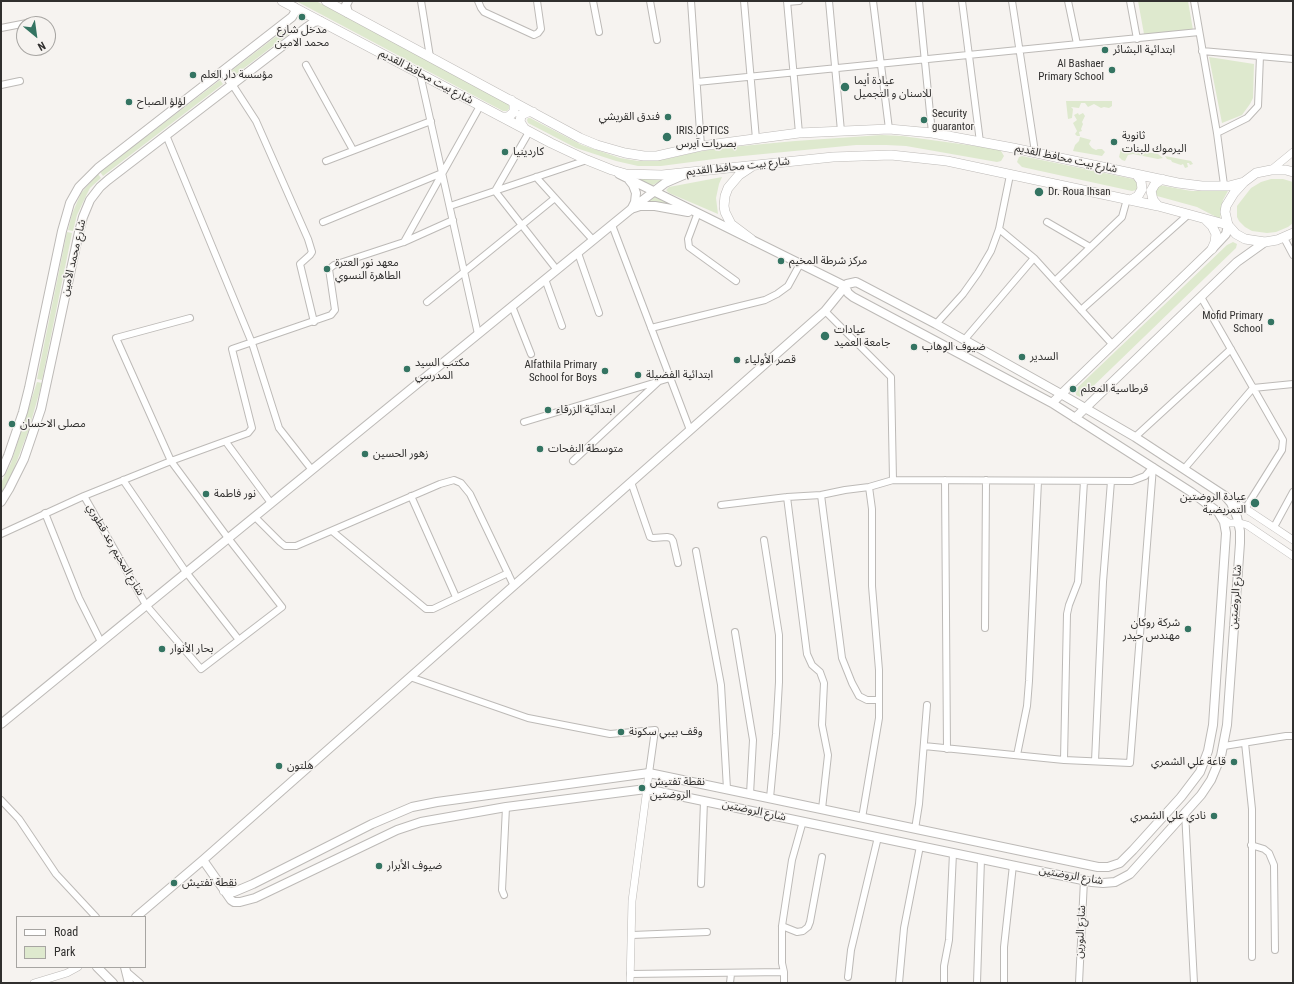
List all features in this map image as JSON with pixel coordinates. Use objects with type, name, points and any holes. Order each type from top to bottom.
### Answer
[{"type":"main road","name":"شارع بيت محافظ القديم","points":[[282,1],[526,130],[587,160],[626,174],[649,176],[833,157],[891,155],[947,161],[1010,174],[1158,206],[1228,225]]},
{"type":"main road","name":"شارع بيت محافظ القديم","points":[[326,1],[597,145],[625,153],[644,156],[657,156],[701,146],[799,133],[889,129],[932,133],[1035,152],[1162,180],[1191,184],[1224,185],[1235,185],[1244,182]]},
{"type":"main road","points":[[348,1],[346,6],[348,13]]},
{"type":"main road","name":"شارع محمد الأمين","points":[[1,472],[15,437],[26,400],[62,231],[67,212],[74,196],[83,182],[98,168],[292,17],[295,12],[294,7]]},
{"type":"main road","name":"شارع محمد الأمين","points":[[1,502],[24,459],[41,409],[79,232],[86,208],[100,187],[307,27],[314,22],[320,21]]},
{"type":"main road","points":[[223,71],[232,84]]},
{"type":"main road","points":[[502,117],[508,117],[514,112],[514,104],[511,100]]},
{"type":"main road","points":[[526,130],[520,122],[521,115],[528,112],[533,112]]},
{"type":"main road","points":[[750,239],[731,224],[725,212],[724,200],[728,188],[732,182],[746,170],[757,165]]},
{"type":"main road","points":[[137,916],[203,860],[825,311],[845,286],[851,283],[860,284],[965,339],[1136,437],[1227,498],[1230,509],[1228,512],[1222,514],[1218,512],[1153,467],[1052,403],[853,297],[848,293],[845,286],[612,170]]},
{"type":"main road","points":[[1293,172],[1286,170],[1271,170],[1256,174],[1244,182],[1234,193],[1226,206],[1226,220],[1228,225],[1236,234],[1245,239],[1264,242],[1289,239],[1293,233]]},
{"type":"main road","points":[[1,724],[630,210],[654,191],[672,180],[696,172]]},
{"type":"main road","points":[[1129,200],[1138,196],[1142,189],[1141,181],[1136,174]]},
{"type":"main road","points":[[627,178],[633,185],[636,193],[635,202],[630,210]]},
{"type":"main road","points":[[1158,206],[1152,200],[1151,191],[1155,184],[1162,180]]},
{"type":"main road","points":[[630,210],[640,206],[655,206],[676,209],[706,218]]},
{"type":"main road","points":[[1202,217],[1212,226],[1216,234],[1212,249]]},
{"type":"main road","points":[[1052,403],[1212,249],[1226,234],[1228,225]]},
{"type":"main road","points":[[1075,418],[1237,262],[1264,242]]},
{"type":"main road","name":"شارع الروضتين","points":[[224,891],[234,902],[249,900],[397,830],[435,818],[506,807],[646,789],[1098,883],[1115,882],[1127,876],[1201,795],[1211,780],[1224,746],[1229,706],[1240,535],[1239,523],[1235,511],[1227,498]]},
{"type":"main road","name":"شارع الروضتين","points":[[224,891],[234,892],[253,884],[388,816],[412,807],[437,802],[649,773],[1098,867],[1112,866],[1120,863],[1190,786],[1200,772],[1208,751],[1213,725],[1226,533],[1223,520],[1218,512]]},
{"type":"main road","points":[[1226,533],[1229,530],[1234,529],[1238,531],[1240,535]]},
{"type":"main road","points":[[203,860],[224,891]]},
{"type":"main road","points":[[97,968],[114,983]]},
{"type":"main road","points":[[126,969],[129,983]]},
{"type":"street","points":[[421,1],[430,57]]},
{"type":"street","points":[[478,1],[484,12],[534,35],[541,29],[537,1]]},
{"type":"street","points":[[593,1],[598,32]]},
{"type":"street","points":[[650,1],[657,40]]},
{"type":"street","points":[[691,1],[701,146]]},
{"type":"street","points":[[744,1],[756,139]]},
{"type":"street","points":[[799,1],[787,1],[799,133]]},
{"type":"street","points":[[829,1],[841,130]]},
{"type":"street","points":[[873,1],[889,129]]},
{"type":"street","points":[[919,1],[932,133]]},
{"type":"street","points":[[962,1],[980,142]]},
{"type":"street","points":[[1012,1],[1035,152]]},
{"type":"street","points":[[1068,1],[1077,44]]},
{"type":"street","points":[[1130,1],[1137,39]]},
{"type":"street","points":[[1194,1],[1217,133],[1224,185]]},
{"type":"street","points":[[1,28],[16,25]]},
{"type":"street","points":[[697,82],[1199,32]]},
{"type":"street","points":[[1202,51],[1293,59]]},
{"type":"street","points":[[1217,133],[1247,118],[1258,106],[1260,56]]},
{"type":"street","points":[[306,65],[353,150]]},
{"type":"street","points":[[420,74],[478,334]]},
{"type":"street","points":[[1,85],[20,81]]},
{"type":"street","points":[[232,84],[256,121],[308,239],[312,252],[300,264],[314,322]]},
{"type":"street","points":[[404,242],[480,106]]},
{"type":"street","points":[[326,161],[430,120]]},
{"type":"street","points":[[495,191],[526,130]]},
{"type":"street","points":[[166,135],[252,343],[279,428],[312,470]]},
{"type":"street","points":[[1271,170],[1293,152]]},
{"type":"street","points":[[450,206],[587,160]]},
{"type":"street","points":[[323,222],[442,172]]},
{"type":"street","points":[[936,324],[963,294],[978,273],[991,250],[999,229],[1010,174]]},
{"type":"street","points":[[536,177],[593,240]]},
{"type":"street","points":[[495,191],[557,270]]},
{"type":"street","points":[[427,302],[555,198]]},
{"type":"street","points":[[1055,281],[1122,217],[1129,200]]},
{"type":"street","points":[[1081,310],[1189,214]]},
{"type":"street","points":[[697,215],[688,239],[689,247],[736,281]]},
{"type":"street","points":[[1,534],[123,480],[248,433],[252,428],[232,349],[331,315],[335,310],[329,269],[334,265],[404,242],[453,220]]},
{"type":"street","points":[[1047,222],[1090,247]]},
{"type":"street","points":[[612,225],[690,430]]},
{"type":"street","points":[[999,229],[1034,258],[1112,345]]},
{"type":"street","points":[[1289,239],[1293,255]]},
{"type":"street","points":[[578,253],[599,313]]},
{"type":"street","points":[[965,339],[1034,258]]},
{"type":"street","points":[[651,328],[765,300],[788,286],[800,264]]},
{"type":"street","points":[[545,279],[562,326]]},
{"type":"street","points":[[1201,297],[1281,436],[1283,447],[1280,455],[1245,509]]},
{"type":"street","points":[[512,306],[531,354]]},
{"type":"street","points":[[825,311],[891,377],[893,480]]},
{"type":"street","points":[[123,480],[186,572],[239,640],[282,607],[171,462],[116,338],[190,318]]},
{"type":"street","points":[[1136,437],[1231,349]]},
{"type":"street","points":[[524,422],[670,378]]},
{"type":"street","points":[[573,461],[659,381]]},
{"type":"street","points":[[1184,469],[1253,388],[1293,384]]},
{"type":"street","points":[[226,442],[271,503]]},
{"type":"street","points":[[721,505],[787,497],[821,495],[870,487],[893,480],[1136,480],[1148,474],[1153,467]]},
{"type":"street","points":[[924,746],[1064,760],[1130,763],[1153,467]]},
{"type":"street","points":[[254,517],[280,542],[289,546],[299,546],[411,496],[454,480],[461,483],[470,494],[514,586]]},
{"type":"street","points":[[945,480],[948,749]]},
{"type":"street","points":[[985,628],[986,480]]},
{"type":"street","points":[[1017,755],[1027,706],[1029,681],[1038,480]]},
{"type":"street","points":[[1064,760],[1067,614],[1078,582],[1084,481]]},
{"type":"street","points":[[1095,761],[1103,582],[1111,481]]},
{"type":"street","points":[[632,482],[650,537],[672,538],[678,562]]},
{"type":"street","points":[[862,818],[879,718],[879,670],[872,586],[872,509],[870,487]]},
{"type":"street","points":[[1274,527],[1293,492]]},
{"type":"street","points":[[821,495],[842,658],[859,696],[867,700],[879,700]]},
{"type":"street","name":"شارع المخيم رعد قطوري","points":[[84,496],[146,605],[201,669],[239,640]]},
{"type":"street","points":[[411,496],[456,597]]},
{"type":"street","points":[[787,497],[806,654],[812,665],[820,672],[824,683],[822,725],[828,755],[822,809]]},
{"type":"street","points":[[1227,498],[1293,540]]},
{"type":"street","points":[[44,514],[79,598],[101,642]]},
{"type":"street","points":[[1223,520],[1227,523],[1239,523],[1251,527],[1293,556]]},
{"type":"street","points":[[332,531],[426,609],[431,610],[508,573]]},
{"type":"street","points":[[764,540],[779,635],[779,682],[770,798]]},
{"type":"street","points":[[696,551],[721,684],[727,789]]},
{"type":"street","points":[[735,632],[753,740],[750,794]]},
{"type":"street","points":[[410,677],[528,718],[610,734],[655,730],[632,901],[630,983]]},
{"type":"street","points":[[916,829],[927,705]]},
{"type":"street","points":[[1224,746],[1293,736]]},
{"type":"street","points":[[1245,743],[1252,809],[1252,957]]},
{"type":"street","points":[[1,800],[19,819],[56,874],[95,916]]},
{"type":"street","points":[[701,884],[704,801]]},
{"type":"street","points":[[504,895],[502,890],[506,807]]},
{"type":"street","points":[[1185,812],[1194,983]]},
{"type":"street","points":[[784,983],[782,963],[782,926],[792,860],[803,822]]},
{"type":"street","points":[[848,977],[851,950],[878,837]]},
{"type":"street","points":[[899,983],[904,928],[920,846]]},
{"type":"street","points":[[1252,846],[1264,849],[1269,853],[1274,865],[1275,950]]},
{"type":"street","points":[[944,983],[944,966],[949,940],[953,853]]},
{"type":"street","points":[[782,926],[798,932],[803,931],[808,927],[822,857]]},
{"type":"street","points":[[977,983],[981,859]]},
{"type":"street","points":[[1004,983],[1004,947],[1013,865]]},
{"type":"street","name":"شارع النورين","points":[[1078,983],[1084,880]]},
{"type":"street","points":[[632,935],[707,932]]},
{"type":"street","points":[[34,983],[67,973],[76,968]]},
{"type":"street","points":[[126,969],[140,983]]},
{"type":"street","points":[[630,974],[731,974],[784,972]]},
{"type":"street","points":[[730,983],[731,974]]},
{"type":"green space","points":[[296,1],[316,1],[506,102],[509,104],[509,109],[507,111],[503,111]]},
{"type":"green space","points":[[1138,1],[1188,1],[1193,30],[1144,34]]},
{"type":"green space","points":[[287,28],[290,33],[235,75],[231,71]]},
{"type":"green space","points":[[1209,57],[1254,64],[1253,98],[1250,104],[1242,115],[1222,123]]},
{"type":"green space","points":[[220,80],[223,84],[103,176],[100,172]]},
{"type":"green space","points":[[1066,101],[1112,101],[1112,106],[1109,108],[1101,108],[1094,104],[1088,107],[1085,103],[1081,103],[1079,108],[1071,107],[1073,109],[1072,118],[1068,119]]},
{"type":"green space","points":[[1078,113],[1079,115],[1083,113],[1085,116],[1082,122],[1082,131],[1079,132],[1080,136],[1075,134],[1077,131],[1073,123],[1077,120],[1074,115]]},
{"type":"green space","points":[[528,118],[582,145],[620,158],[638,161],[666,159],[721,148],[882,135],[902,136],[997,149],[1001,151],[1004,156],[1001,161],[997,162],[906,146],[856,145],[722,158],[661,166],[638,166],[616,161],[576,148],[528,123]]},
{"type":"green space","points":[[1080,137],[1091,140],[1089,144],[1092,148],[1096,150],[1102,149],[1105,152],[1102,156],[1073,151]]},
{"type":"green space","points":[[1123,148],[1158,154],[1163,158],[1158,159],[1133,154],[1128,155],[1125,161],[1119,157],[1121,149]]},
{"type":"green space","points":[[1022,156],[1133,179],[1136,180],[1139,186],[1136,190],[1132,191],[1022,167],[1017,162],[1019,157]]},
{"type":"green space","points":[[1165,156],[1191,161],[1193,164],[1190,165],[1187,163],[1188,167],[1185,168],[1183,164],[1181,165],[1172,162]]},
{"type":"green space","points":[[98,174],[101,178],[90,188],[77,215],[73,231],[68,230],[72,214],[81,193]]},
{"type":"green space","points":[[670,176],[651,186],[631,178]]},
{"type":"green space","points":[[722,177],[716,198],[718,214],[669,193],[666,190],[669,187]]},
{"type":"green space","points":[[1271,179],[1283,179],[1293,182],[1293,223],[1276,232],[1267,233],[1252,231],[1239,221],[1237,217],[1237,206],[1251,188],[1261,182]]},
{"type":"green space","points":[[1159,185],[1191,191],[1215,191],[1229,189],[1223,200],[1220,219],[1197,207],[1157,196],[1154,187]]},
{"type":"green space","points":[[653,196],[669,203],[669,205],[647,204],[644,201]]},
{"type":"green space","points":[[67,232],[72,233],[42,380],[37,379]]},
{"type":"green space","points":[[1233,242],[1237,244],[1236,248],[1084,395],[1080,397],[1076,395],[1076,389],[1227,245]]},
{"type":"green space","points":[[37,382],[42,383],[29,429],[12,474],[1,494],[1,483],[11,463]]},
{"type":"place","name":"مدخل شارع محمد الامين","points":[[302,17]]},
{"type":"place","name":"ابتدائية البشائر","points":[[1105,50]]},
{"type":"place","name":"Al Bashaer Primary School","points":[[1112,70]]},
{"type":"place","name":"مؤسسة دار العلم","points":[[193,75]]},
{"type":"place","name":"عيادة أيما للاسنان و التجميل","points":[[845,87]]},
{"type":"place","name":"لؤلؤ الصباح","points":[[129,102]]},
{"type":"place","name":"فندق القريشي","points":[[668,117]]},
{"type":"place","name":"Security guarantor","points":[[924,120]]},
{"type":"place","name":"IRIS.OPTICS بصريات آيرس","points":[[667,137]]},
{"type":"place","name":"ثانوية اليرموك للبنات","points":[[1114,142]]},
{"type":"place","name":"كاردينيا","points":[[505,152]]},
{"type":"place","name":"Dr. Roua Ihsan","points":[[1039,192]]},
{"type":"place","name":"مركز شرطة المخيم","points":[[781,261]]},
{"type":"place","name":"معهد نور العترة الطاهرة النسوي","points":[[327,269]]},
{"type":"place","name":"Mofid Primary School","points":[[1271,322]]},
{"type":"place","name":"عيادات جامعة العميد","points":[[825,336]]},
{"type":"place","name":"ضيوف الوهاب","points":[[914,347]]},
{"type":"place","name":"السدير","points":[[1022,357]]},
{"type":"place","name":"قصر الأولياء","points":[[737,360]]},
{"type":"place","name":"مكتب السيد المدرسي","points":[[407,369]]},
{"type":"place","name":"Alfathila Primary School for Boys","points":[[605,371]]},
{"type":"place","name":"ابتدائية الفضيلة","points":[[638,375]]},
{"type":"place","name":"قرطاسية المعلم","points":[[1073,389]]},
{"type":"place","name":"ابتدائية الزرقاء","points":[[548,410]]},
{"type":"place","name":"مصلى الاحسان","points":[[12,424]]},
{"type":"place","name":"متوسطة النفحات","points":[[540,449]]},
{"type":"place","name":"زهور الحسين","points":[[365,454]]},
{"type":"place","name":"نور فاطمة","points":[[206,494]]},
{"type":"place","name":"عيادة الروضتين التمريضية","points":[[1255,503]]},
{"type":"place","name":"شركة روكان مهندس حيدر","points":[[1188,629]]},
{"type":"place","name":"بحار الأنوار","points":[[162,649]]},
{"type":"place","name":"وقف بيبي سكونة","points":[[621,732]]},
{"type":"place","name":"قاعة علي الشمري","points":[[1234,762]]},
{"type":"place","name":"هلتون","points":[[279,766]]},
{"type":"place","name":"نقطة تفتيش الروضتين","points":[[642,788]]},
{"type":"place","name":"نادي علي الشمري","points":[[1214,816]]},
{"type":"place","name":"ضيوف الأبرار","points":[[379,866]]},
{"type":"place","name":"نقطة تفتيش","points":[[174,883]]}]
